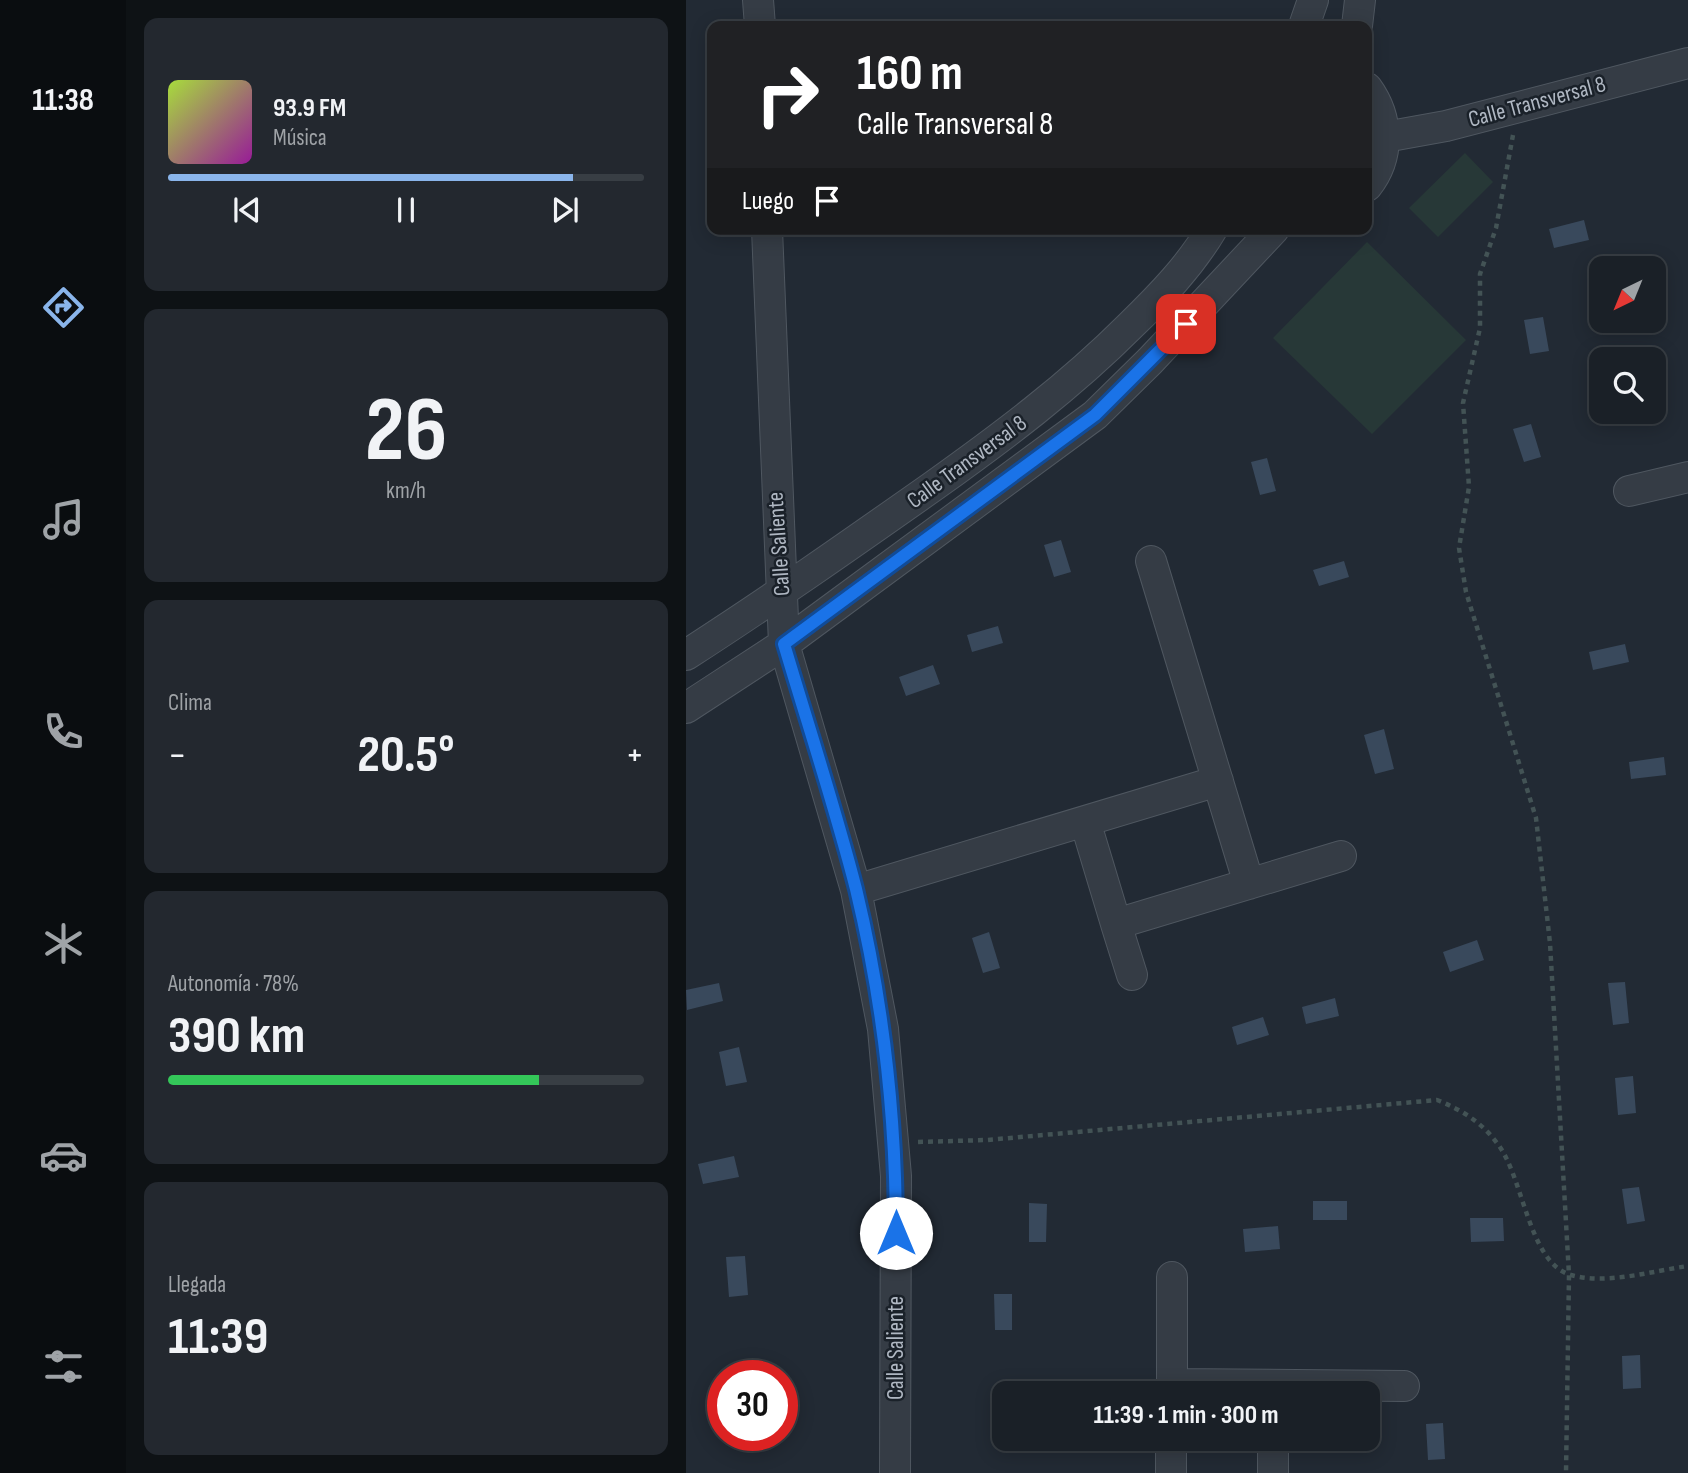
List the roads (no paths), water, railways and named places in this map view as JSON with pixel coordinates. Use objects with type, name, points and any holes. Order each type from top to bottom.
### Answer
[{"type":"street","points":[[758,0],[760,21]]},
{"type":"street","points":[[1306,21],[1313,0]]},
{"type":"street","points":[[1358,21],[1360,0]]},
{"type":"street","name":"Calle Transversal 8","points":[[1385,137],[1446,126],[1688,63]]},
{"type":"street","points":[[1372,97],[1380,112],[1385,137],[1378,173],[1372,181]]},
{"type":"street","name":"Calle Saliente","points":[[766,235],[776,511],[784,644],[856,890],[883,1029],[896,1177],[895,1473]]},
{"type":"street","name":"Calle Transversal 8","points":[[686,655],[783,593],[1024,421],[1081,374],[1194,261],[1209,235]]},
{"type":"street","name":"Calle Transversal 8","points":[[686,708],[784,644],[1095,415],[1150,361],[1268,235]]},
{"type":"street","points":[[1629,491],[1688,477]]},
{"type":"street","points":[[1151,561],[1249,884]]},
{"type":"street","points":[[856,890],[1218,781]]},
{"type":"street","points":[[1085,821],[1132,975]]},
{"type":"street","points":[[1116,923],[1341,856]]},
{"type":"street","points":[[1172,1277],[1172,1381]]},
{"type":"street","points":[[1380,1387],[1404,1386]]},
{"type":"street","points":[[1171,1451],[1171,1473]]},
{"type":"street","points":[[1273,1451],[1273,1473]]},
{"type":"water","points":[[1584,220],[1589,240],[1554,248],[1549,229]]},
{"type":"water","points":[[1543,317],[1549,351],[1530,354],[1524,320]]},
{"type":"water","points":[[1531,424],[1541,457],[1524,462],[1513,429]]},
{"type":"water","points":[[1267,458],[1276,491],[1260,495],[1251,462]]},
{"type":"water","points":[[1061,540],[1071,572],[1054,577],[1044,545]]},
{"type":"water","points":[[1344,561],[1349,577],[1319,586],[1313,570]]},
{"type":"water","points":[[998,626],[1003,643],[972,652],[967,635]]},
{"type":"water","points":[[1625,644],[1629,662],[1593,670],[1589,652]]},
{"type":"water","points":[[933,665],[940,684],[906,696],[899,677]]},
{"type":"water","points":[[1384,729],[1394,769],[1375,774],[1364,735]]},
{"type":"water","points":[[1664,757],[1666,775],[1631,779],[1629,762]]},
{"type":"water","points":[[989,932],[1000,968],[983,973],[972,938]]},
{"type":"water","points":[[1477,940],[1484,960],[1450,972],[1443,952]]},
{"type":"water","points":[[1625,982],[1629,1023],[1613,1025],[1608,983]]},
{"type":"water","points":[[719,983],[723,1001],[687,1010],[686,990]]},
{"type":"water","points":[[1335,998],[1339,1016],[1306,1024],[1302,1007]]},
{"type":"water","points":[[1263,1017],[1269,1035],[1237,1045],[1232,1027]]},
{"type":"water","points":[[739,1047],[747,1082],[726,1086],[719,1052]]},
{"type":"water","points":[[1633,1076],[1636,1113],[1618,1115],[1615,1078]]},
{"type":"water","points":[[734,1156],[739,1177],[703,1184],[698,1164]]},
{"type":"water","points":[[1639,1187],[1645,1221],[1627,1224],[1622,1189]]},
{"type":"water","points":[[1313,1201],[1347,1201],[1347,1220],[1313,1220]]},
{"type":"water","points":[[1029,1203],[1047,1204],[1046,1242],[1029,1242]]},
{"type":"water","points":[[1470,1218],[1503,1218],[1504,1241],[1471,1242]]},
{"type":"water","points":[[1278,1226],[1280,1249],[1245,1252],[1243,1229]]},
{"type":"water","points":[[745,1256],[748,1295],[729,1297],[726,1257]]},
{"type":"water","points":[[994,1294],[1012,1294],[1012,1330],[995,1330]]},
{"type":"water","points":[[1640,1355],[1641,1388],[1623,1389],[1622,1356]]},
{"type":"water","points":[[1443,1423],[1445,1459],[1428,1460],[1426,1424]]}]
